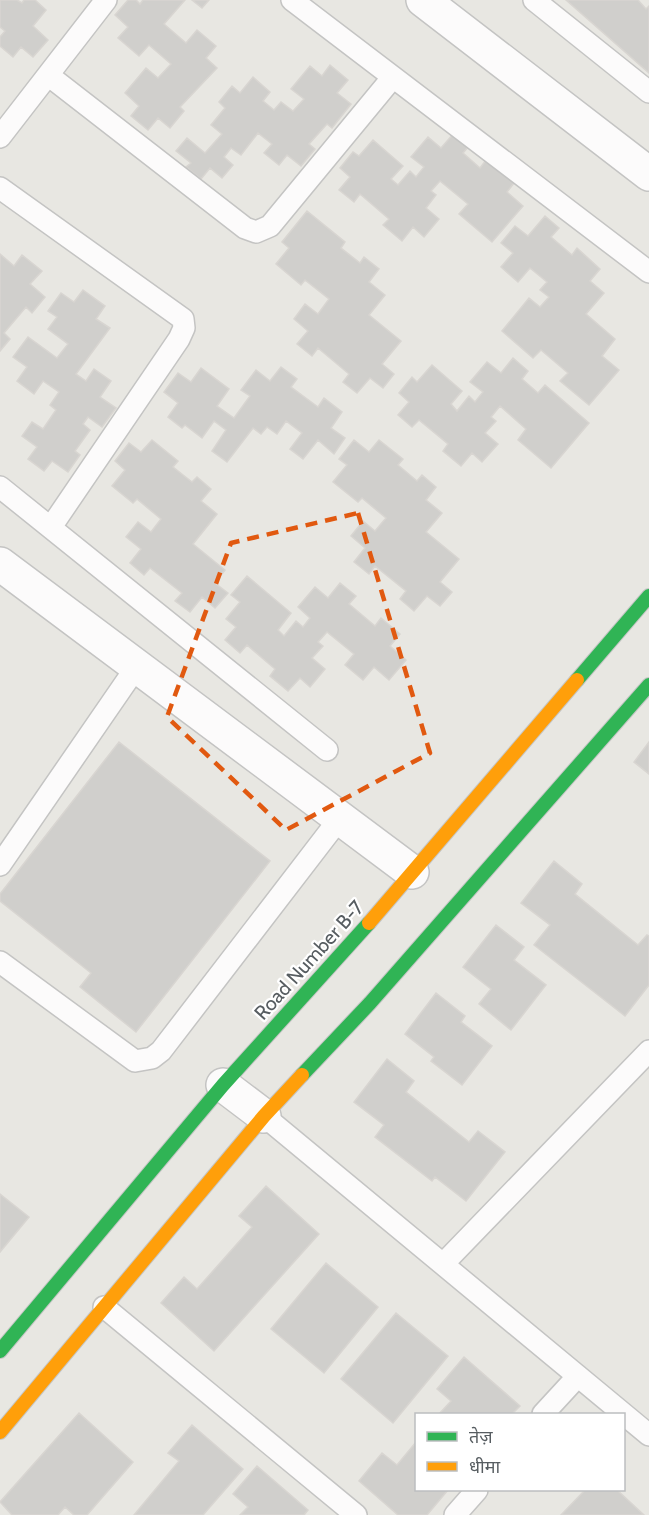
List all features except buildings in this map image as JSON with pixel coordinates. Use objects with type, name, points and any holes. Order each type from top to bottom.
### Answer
[{"type":"street","points":[[423,0],[649,174]]},
{"type":"street","points":[[0,564],[412,872]]},
{"type":"street","name":"Road Number B-7","points":[[0,1351],[223,1084],[330,968],[649,596]]},
{"type":"street","points":[[0,1432],[264,1116],[370,1003],[649,685]]},
{"type":"street","points":[[223,1084],[264,1116]]},
{"type":"lane","points":[[1,132],[106,0]]},
{"type":"lane","points":[[292,0],[649,272]]},
{"type":"lane","points":[[534,0],[649,92]]},
{"type":"lane","points":[[48,75],[245,228],[256,232],[270,226],[393,77]]},
{"type":"lane","points":[[0,188],[183,319],[184,328],[179,339],[51,527]]},
{"type":"lane","points":[[0,488],[327,750]]},
{"type":"lane","points":[[0,865],[137,666]]},
{"type":"lane","points":[[0,962],[135,1061],[152,1058],[161,1052],[340,818]]},
{"type":"lane","points":[[442,1264],[645,1063]]},
{"type":"lane","points":[[264,1116],[623,1413]]},
{"type":"lane","points":[[104,1307],[356,1515]]},
{"type":"lane","points":[[544,1413],[578,1376]]},
{"type":"lane","points":[[625,1415],[649,1435]]},
{"type":"lane","points":[[455,1515],[476,1491]]},
{"type":"highlighted area","points":[[358,513],[430,753],[286,830],[167,717],[231,543]]},
{"type":"traffic: fast","points":[[577,680],[649,596]]},
{"type":"traffic: fast","points":[[302,1075],[370,1003],[649,685]]},
{"type":"traffic: fast","points":[[0,1351],[223,1085],[369,923]]},
{"type":"traffic: slow","points":[[369,923],[577,680]]},
{"type":"traffic: slow","points":[[0,1432],[264,1116],[302,1075]]}]
